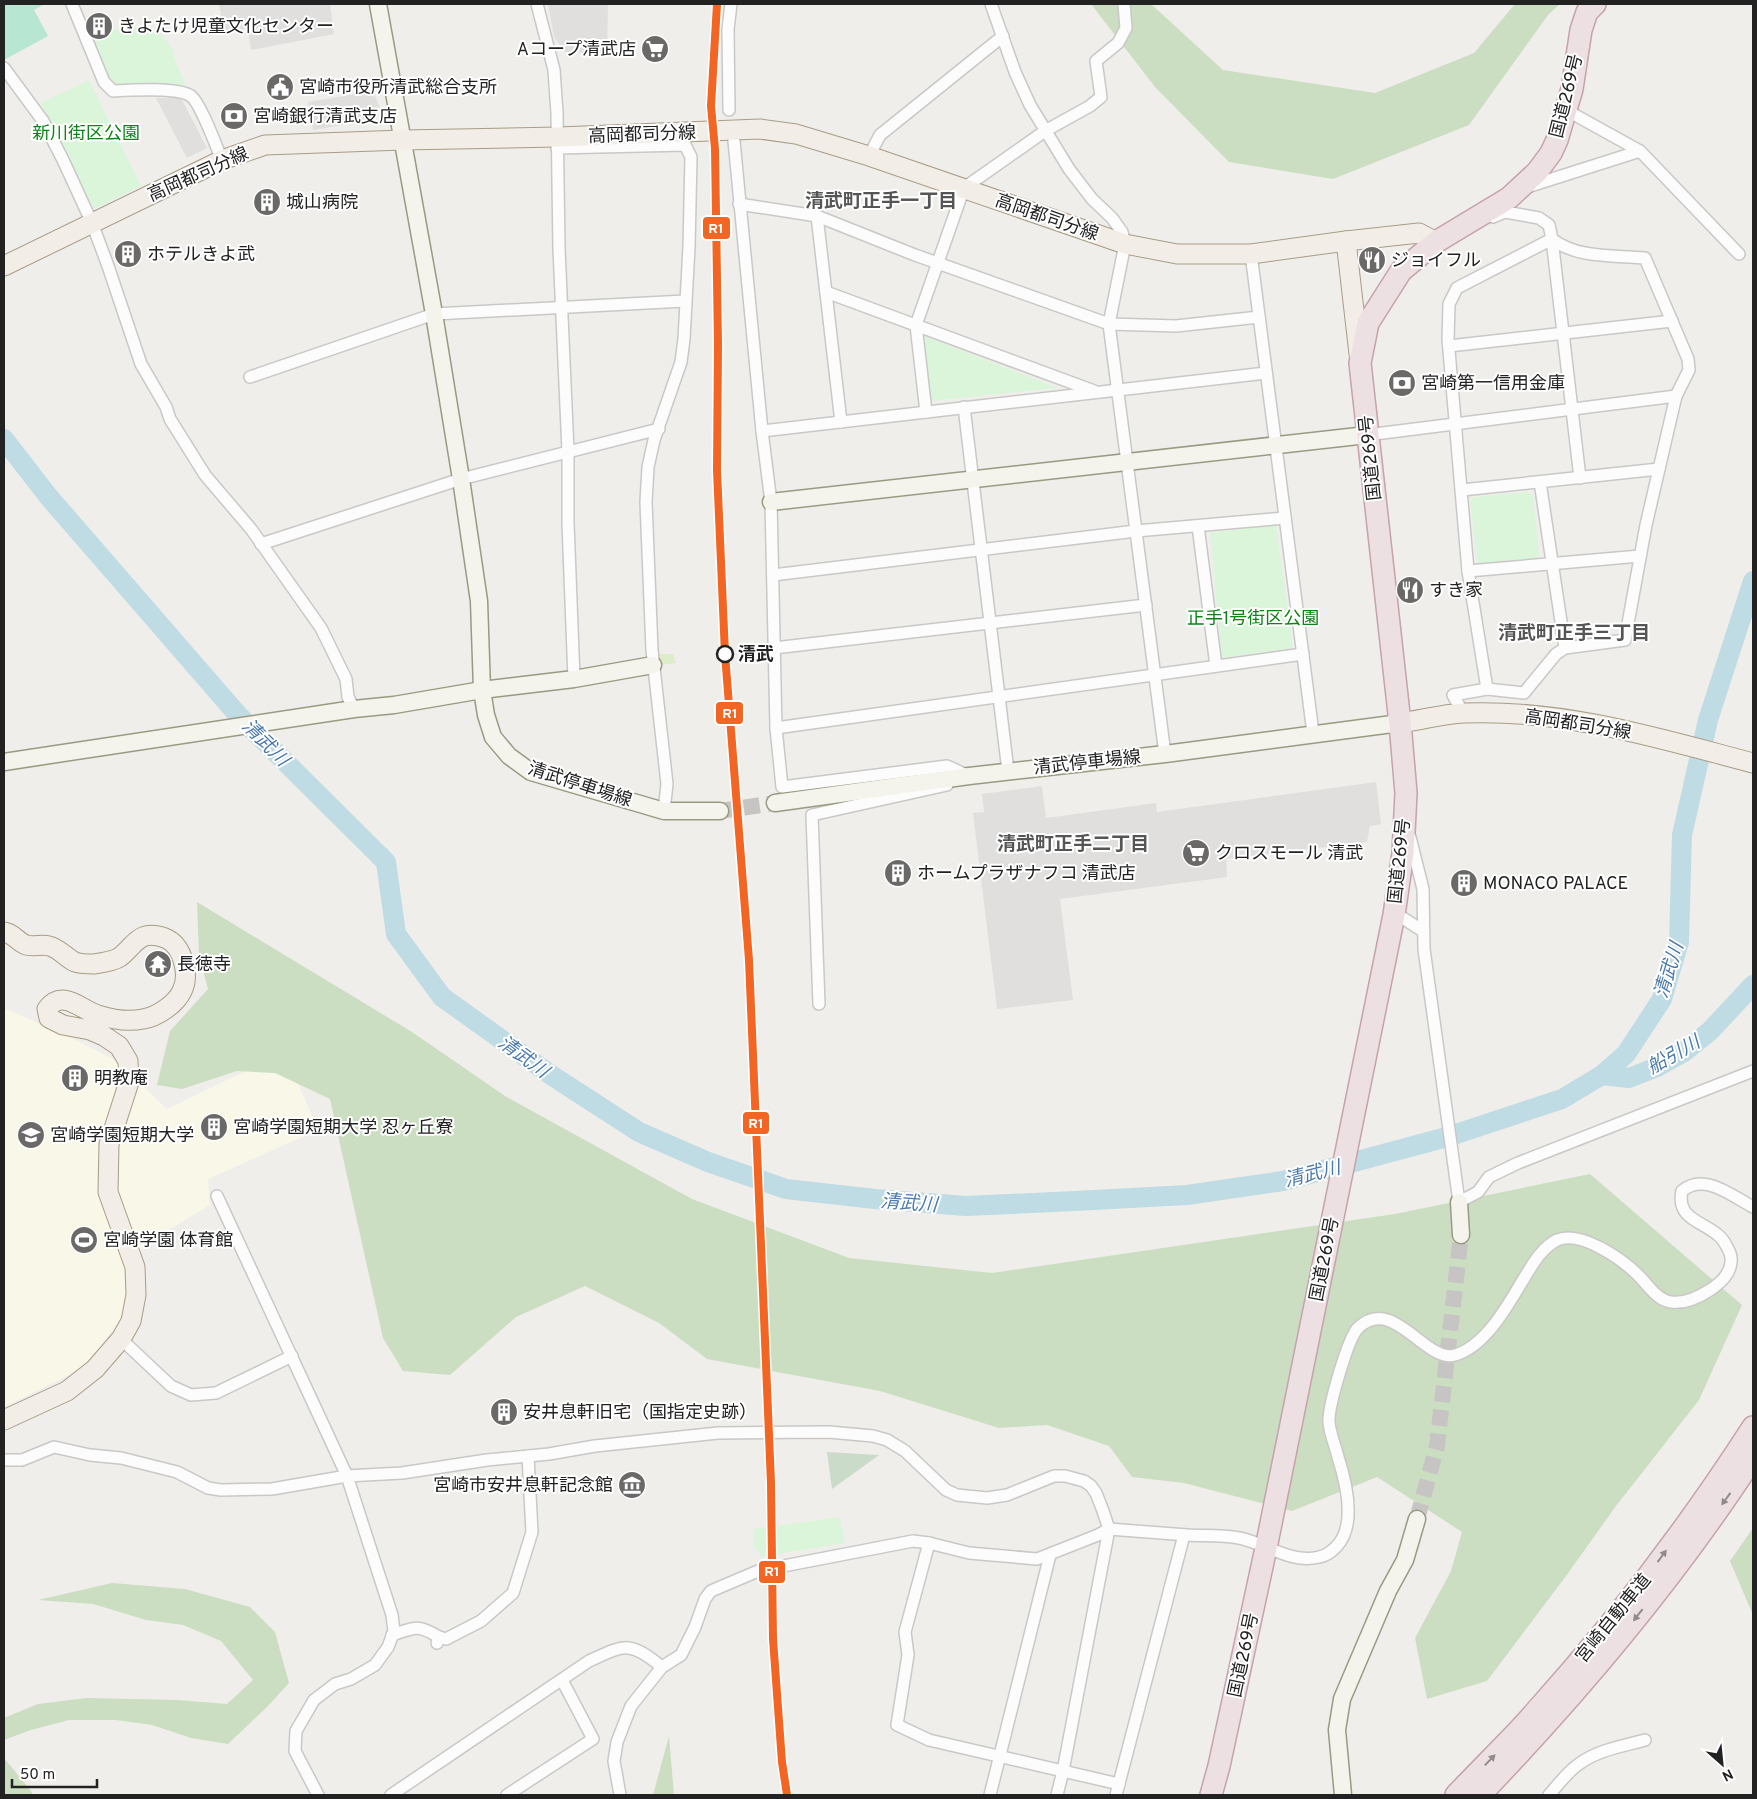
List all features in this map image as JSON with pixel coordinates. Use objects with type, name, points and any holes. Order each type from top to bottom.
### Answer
[{"type":"highway","name":"国道269号","points":[[1211,1795],[1221,1757],[1266,1548],[1394,915],[1403,853],[1406,793],[1400,723],[1360,363],[1368,323],[1401,271],[1436,242],[1509,198],[1537,172],[1551,153],[1557,140],[1574,81],[1581,30],[1587,12],[1595,4]]},
{"type":"highway","name":"宮崎自動車道","points":[[1456,1795],[1519,1730],[1583,1656],[1654,1568],[1721,1476],[1753,1427]]},
{"type":"highway","name":"宮崎自動車道","points":[[1480,1795],[1532,1742],[1598,1666],[1674,1570],[1753,1458]]},
{"type":"main road","name":"高岡都司分線","points":[[4,266],[222,160],[265,146],[403,140],[557,143],[760,129],[796,134],[869,156],[1125,244],[1176,254],[1252,254],[1420,233],[1436,242]]},
{"type":"main road","points":[[1346,241],[1360,363]]},
{"type":"main road","name":"高岡都司分線","points":[[1400,723],[1462,713],[1532,714],[1626,730],[1753,763]]},
{"type":"main road","points":[[4,932],[8,932],[26,945],[50,946],[76,962],[95,964],[118,958],[138,938],[154,935],[167,939],[180,953],[185,974],[182,991],[169,1008],[144,1019],[118,1019],[96,1015],[69,1001],[51,1003],[47,1009],[49,1018],[63,1025],[90,1030],[104,1036],[119,1046],[128,1061],[129,1082],[109,1144],[108,1192],[135,1267],[136,1295],[131,1321],[120,1339],[95,1369],[67,1391],[4,1420]]},
{"type":"street","points":[[72,4],[104,82],[113,91],[164,90],[190,96],[199,106],[222,160]]},
{"type":"street","name":"清武停車場線","points":[[378,4],[434,314],[461,478],[479,601],[482,690],[486,716],[493,737],[508,756],[531,772],[664,811],[720,811]]},
{"type":"street","points":[[537,4],[554,70],[568,450],[568,523],[574,679]]},
{"type":"street","points":[[729,110],[728,29],[731,4]]},
{"type":"street","points":[[991,4],[1030,106],[1069,169],[1092,199],[1112,218],[1122,232],[1125,244],[1109,324],[1165,754]]},
{"type":"street","points":[[926,412],[916,325],[964,188],[1045,131],[1090,106],[1101,97],[1096,61],[1118,42],[1126,28],[1124,4]]},
{"type":"street","points":[[869,156],[880,135],[1003,36]]},
{"type":"street","points":[[4,68],[43,121],[63,160],[86,226],[108,266],[140,364],[166,408],[170,419],[205,475],[251,530],[321,628],[346,679],[348,697],[354,709]]},
{"type":"street","points":[[1566,110],[1640,151],[1739,254]]},
{"type":"street","points":[[734,141],[770,502],[776,728],[782,787],[947,766],[969,776]]},
{"type":"street","points":[[557,143],[685,145],[691,157],[684,339],[681,362],[671,386],[654,440],[648,467],[646,502],[653,665],[667,784],[664,811]]},
{"type":"street","points":[[1518,190],[1640,151]]},
{"type":"street","points":[[739,204],[817,216],[938,263],[1109,324],[1176,326],[1259,317]]},
{"type":"street","points":[[1436,242],[1506,212],[1538,218],[1548,225],[1552,239],[1580,478]]},
{"type":"street","points":[[817,216],[841,422]]},
{"type":"street","points":[[1462,713],[1453,695],[1487,689],[1524,693],[1556,654],[1564,648],[1625,640],[1640,556],[1676,396],[1689,370],[1688,359],[1646,258],[1582,253],[1562,246],[1552,239]]},
{"type":"street","points":[[1487,689],[1468,571],[1449,346],[1449,304],[1457,288],[1552,239]]},
{"type":"street","points":[[1252,254],[1284,518],[1313,733]]},
{"type":"street","points":[[826,292],[1097,392]]},
{"type":"street","points":[[250,377],[434,314],[685,301]]},
{"type":"street","points":[[1449,346],[1672,321]]},
{"type":"street","points":[[762,431],[1266,373]]},
{"type":"street","points":[[770,502],[1367,435],[1676,396]]},
{"type":"street","points":[[964,408],[1008,771]]},
{"type":"street","points":[[261,544],[461,478],[658,429]]},
{"type":"street","points":[[1462,490],[1659,469]]},
{"type":"street","points":[[1540,482],[1564,648]]},
{"type":"street","points":[[772,575],[1136,532],[1284,518]]},
{"type":"street","points":[[1198,526],[1216,666]]},
{"type":"street","points":[[1468,571],[1640,556]]},
{"type":"street","points":[[774,648],[1146,605]]},
{"type":"street","points":[[776,728],[1303,654]]},
{"type":"street","points":[[4,762],[354,709],[394,705],[482,690],[574,679],[653,665]]},
{"type":"street","name":"清武停車場線","points":[[775,803],[1008,771],[1165,754],[1400,723]]},
{"type":"street","points":[[819,1004],[812,815],[943,787],[969,776]]},
{"type":"street","points":[[1406,793],[1410,837],[1423,889],[1424,949],[1445,1092],[1459,1202],[1461,1236]]},
{"type":"street","points":[[1394,915],[1395,913],[1423,931]]},
{"type":"street","points":[[1459,1202],[1478,1192],[1489,1177],[1518,1163],[1753,1071]]},
{"type":"street","points":[[620,1795],[614,1761],[617,1742],[631,1706],[662,1667],[681,1655],[695,1627],[705,1599],[711,1591],[758,1571],[912,1541],[929,1543],[969,1553],[1037,1559],[1109,1529],[1240,1538],[1266,1548],[1307,1559],[1322,1557],[1330,1553],[1341,1542],[1348,1526],[1344,1476],[1331,1436],[1329,1414],[1348,1348],[1359,1327],[1377,1319],[1390,1320],[1436,1351],[1445,1355],[1456,1355],[1475,1344],[1488,1332],[1509,1303],[1534,1261],[1546,1248],[1557,1240],[1571,1237],[1585,1240],[1615,1257],[1631,1268],[1653,1291],[1668,1301],[1681,1302],[1691,1299],[1704,1294],[1724,1278],[1730,1267],[1731,1256],[1717,1233],[1697,1223],[1689,1216],[1681,1202],[1682,1191],[1688,1186],[1702,1183],[1711,1184],[1753,1207]]},
{"type":"street","points":[[217,1196],[347,1476],[392,1615],[394,1631],[388,1648],[375,1665],[351,1679],[335,1684],[314,1700],[296,1731],[295,1751],[318,1795]]},
{"type":"street","points":[[120,1339],[171,1386],[191,1395],[216,1393],[292,1356]]},
{"type":"street","points":[[4,1460],[22,1460],[54,1447],[90,1455],[120,1458],[177,1472],[208,1488],[221,1490],[272,1489],[347,1476],[402,1474],[487,1460],[718,1433],[829,1432],[873,1436],[896,1445],[920,1464],[946,1490],[958,1495],[986,1498],[1007,1495],[1054,1476],[1065,1476],[1084,1482],[1091,1486],[1096,1493],[1109,1529],[1057,1795]]},
{"type":"street","points":[[392,1635],[414,1628],[426,1629],[438,1640],[446,1639],[482,1621],[513,1593],[532,1532],[528,1456]]},
{"type":"street","points":[[1343,1795],[1337,1730],[1342,1699],[1388,1591],[1405,1560],[1417,1519]]},
{"type":"street","points":[[1116,1795],[1184,1535]]},
{"type":"street","points":[[929,1543],[905,1632],[908,1656],[897,1725],[929,1740],[1119,1784]]},
{"type":"street","points":[[990,1795],[1050,1555]]},
{"type":"street","points":[[392,1795],[589,1661],[609,1652],[630,1647],[643,1652],[662,1667]]},
{"type":"street","points":[[507,1795],[593,1739],[562,1680]]},
{"type":"street","points":[[1549,1795],[1579,1763],[1604,1752],[1646,1740]]},
{"type":"shaded area","points":[[219,4],[330,4],[334,34],[251,50],[248,29],[224,30]]},
{"type":"shaded area","points":[[548,4],[608,4],[607,53],[565,52],[554,37]]},
{"type":"shaded area","points":[[373,91],[380,108],[373,111],[372,120],[313,130],[308,102]]},
{"type":"shaded area","points":[[156,98],[181,98],[207,148],[187,158]]},
{"type":"shaded area","points":[[1376,782],[1381,824],[1370,826],[1367,842],[1226,859],[1227,877],[1060,899],[1073,1000],[997,1009],[973,813],[984,812],[982,794],[1042,786],[1046,818],[1156,803],[1157,812]]},
{"type":"shaded area","points":[[4,1008],[61,1033],[117,1061],[167,1109],[285,1052],[318,1130],[208,1179],[210,1205],[142,1246],[123,1316],[85,1367],[4,1407]]},
{"type":"green space","points":[[4,4],[42,4],[34,10],[48,36],[4,60]]},
{"type":"green space","points":[[1091,4],[1151,4],[1223,70],[1375,93],[1474,53],[1515,4],[1560,4],[1548,15],[1469,125],[1333,179],[1229,162],[1155,87]]},
{"type":"green space","name":"新川街区公園","points":[[120,28],[141,28],[159,31],[173,50],[175,61],[188,91],[116,87],[106,80],[90,40]]},
{"type":"green space","name":"新川街区公園","points":[[89,80],[141,186],[94,209],[41,103]]},
{"type":"green space","points":[[924,336],[1058,388],[931,401]]},
{"type":"green space","points":[[1528,492],[1533,495],[1539,556],[1537,559],[1478,566],[1470,501],[1473,497]]},
{"type":"green space","name":"正手1号街区公園","points":[[1276,524],[1293,648],[1222,658],[1210,533]]},
{"type":"green space","points":[[659,654],[673,654],[676,663],[660,665]]},
{"type":"green space","points":[[197,902],[412,1032],[505,1096],[692,1199],[849,1258],[992,1273],[1395,1214],[1590,1174],[1742,1305],[1699,1400],[1616,1506],[1487,1681],[1427,1699],[1415,1638],[1451,1571],[1462,1532],[1377,1477],[1292,1511],[1184,1483],[1132,1477],[1109,1446],[1047,1425],[999,1428],[880,1391],[707,1359],[659,1323],[585,1286],[516,1317],[450,1375],[403,1371],[383,1338],[330,1099],[275,1073],[237,1071],[182,1089],[157,1085],[170,1031],[208,989],[199,955]]},
{"type":"green space","points":[[827,1452],[879,1455],[832,1489]]},
{"type":"green space","points":[[840,1517],[845,1543],[761,1557],[757,1548],[753,1547],[754,1529]]},
{"type":"green space","points":[[1753,1528],[1753,1615],[1730,1561]]},
{"type":"green space","points":[[112,1583],[185,1589],[250,1607],[275,1632],[289,1683],[228,1744],[191,1738],[152,1725],[116,1720],[69,1720],[31,1730],[4,1740],[4,1718],[38,1704],[86,1698],[178,1700],[227,1704],[253,1680],[221,1641],[183,1625],[146,1620],[93,1604],[38,1600]]},
{"type":"green space","points":[[669,1736],[674,1795],[653,1795]]},
{"type":"green space","points":[[4,1758],[31,1791],[33,1795],[4,1795]]},
{"type":"waterway","name":"清武川","points":[[4,439],[48,496],[238,715],[386,862],[396,934],[442,997],[551,1075],[639,1132],[708,1162],[786,1189],[875,1199],[966,1206],[1187,1195],[1283,1181],[1447,1137],[1562,1099],[1602,1075],[1626,1054],[1662,999],[1679,942],[1682,835],[1708,720],[1753,581]]},
{"type":"waterway","name":"船引川","points":[[1602,1075],[1629,1078],[1657,1067],[1684,1052],[1710,1031],[1753,985]]},
{"type":"tunnel","points":[[720,811],[775,803]]},
{"type":"tunnel","points":[[1417,1519],[1437,1446],[1461,1235]]},
{"type":"transit line","name":"R1","points":[[717,4],[711,106],[715,149],[718,344],[717,470],[725,654],[749,960],[771,1483],[773,1639],[782,1762],[787,1795]]},
{"type":"place","name":"きよたけ児童文化センター","points":[[99,26]]},
{"type":"place","name":"Aコープ清武店","points":[[655,49]]},
{"type":"place","name":"宮崎市役所清武総合支所","points":[[280,87]]},
{"type":"place","name":"宮崎銀行清武支店","points":[[234,116]]},
{"type":"place","name":"城山病院","points":[[267,202]]},
{"type":"place","name":"ホテルきよ武","points":[[128,254]]},
{"type":"place","name":"ジョイフル","points":[[1372,260]]},
{"type":"place","name":"宮崎第一信用金庫","points":[[1402,383]]},
{"type":"place","name":"すき家","points":[[1410,590]]},
{"type":"place","name":"清武","points":[[725,654]]},
{"type":"place","name":"クロスモール 清武","points":[[1196,853]]},
{"type":"place","name":"ホームプラザナフコ 清武店","points":[[898,873]]},
{"type":"place","name":"MONACO PALACE","points":[[1464,883]]},
{"type":"place","name":"長徳寺","points":[[158,964]]},
{"type":"place","name":"明教庵","points":[[75,1078]]},
{"type":"place","name":"宮崎学園短期大学 忍ヶ丘寮","points":[[214,1127]]},
{"type":"place","name":"宮崎学園短期大学","points":[[31,1135]]},
{"type":"place","name":"宮崎学園 体育館","points":[[84,1240]]},
{"type":"place","name":"安井息軒旧宅（国指定史跡）","points":[[504,1412]]},
{"type":"place","name":"宮崎市安井息軒記念館","points":[[632,1485]]},
{"type":"district","name":"清武町正手一丁目","points":[[881,200]]},
{"type":"district","name":"清武町正手三丁目","points":[[1574,632]]},
{"type":"district","name":"清武町正手二丁目","points":[[1073,843]]}]
